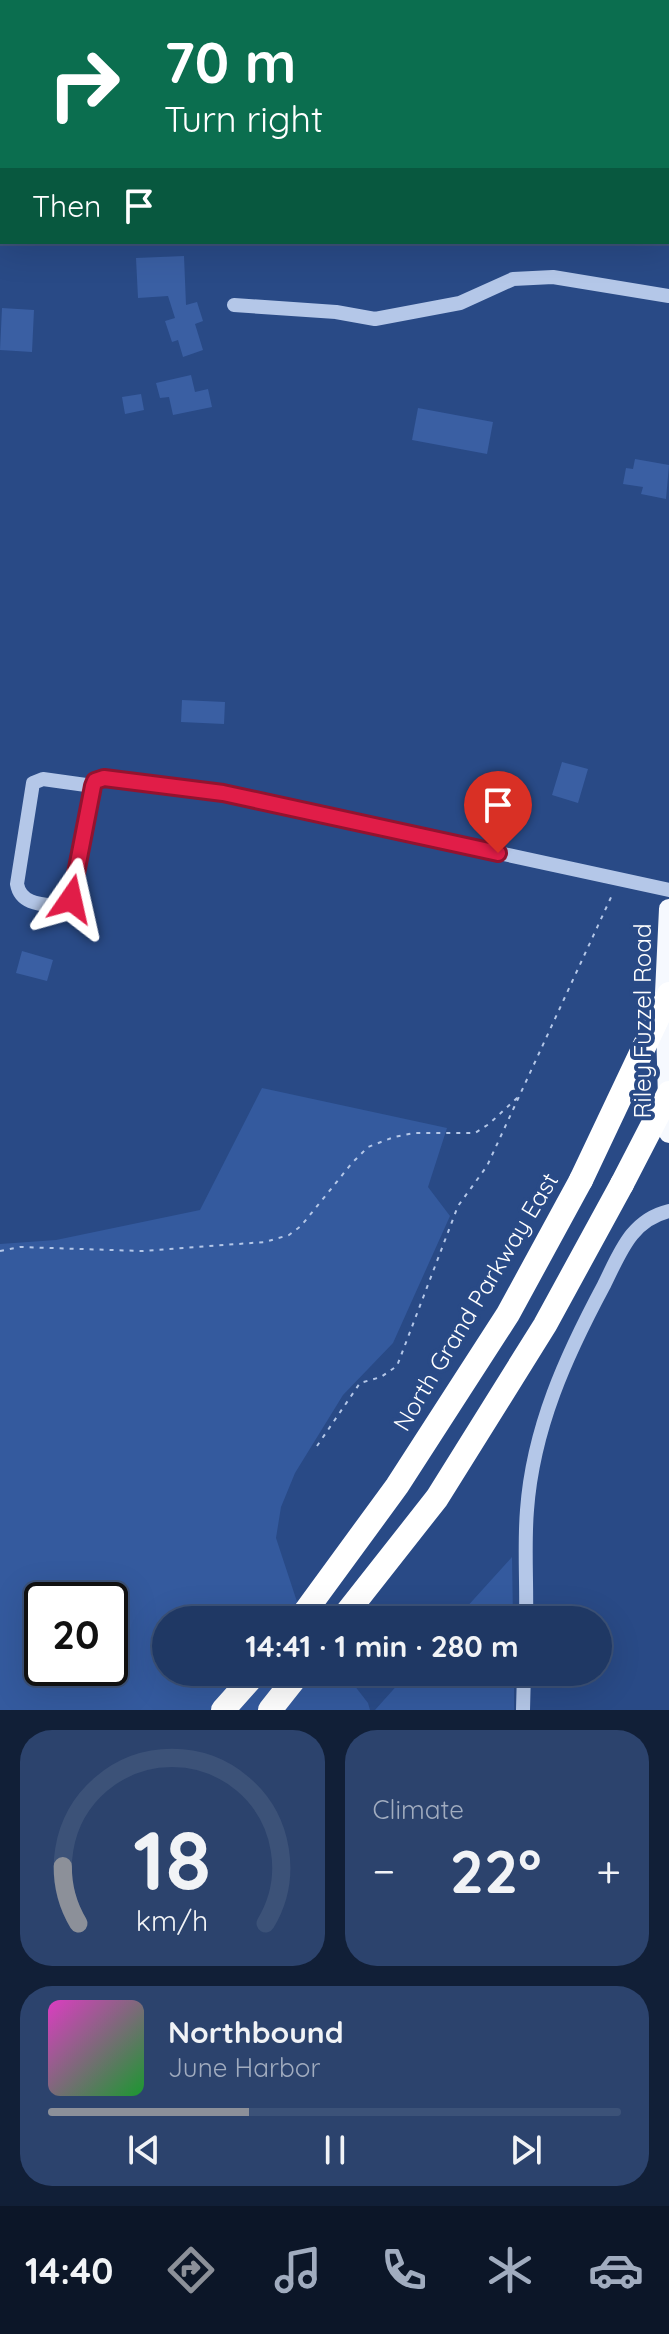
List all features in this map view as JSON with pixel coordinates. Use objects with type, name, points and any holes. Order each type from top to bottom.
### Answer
[{"type":"highway","name":"North Grand Parkway East","points":[[309,1606],[397,1486],[508,1314],[581,1180],[669,994]]},
{"type":"highway","points":[[352,1606],[437,1498],[545,1325],[668,1107]]},
{"type":"highway","points":[[223,1710],[244,1686]]},
{"type":"highway","points":[[270,1710],[289,1686]]},
{"type":"main road","name":"Riley Fuzzel Road","points":[[669,909],[665,993],[669,1133]]},
{"type":"street","points":[[234,305],[336,312],[375,319],[436,310],[460,303],[513,279],[544,277],[577,279],[669,296]]},
{"type":"street","points":[[93,786],[43,779],[33,783],[17,884],[19,893],[26,900],[66,907],[69,903],[93,786],[95,781],[104,778],[223,793],[669,890]]},
{"type":"street","points":[[526,1606],[527,1509],[540,1428],[568,1353],[632,1230],[652,1215],[669,1211]]},
{"type":"street","points":[[523,1710],[524,1686]]},
{"type":"path","points":[[317,1446],[360,1383],[381,1377],[397,1366],[458,1206],[487,1166],[620,879]]},
{"type":"path","points":[[0,1251],[20,1247],[142,1251],[265,1242],[289,1235],[301,1226],[368,1147],[414,1133],[475,1133],[520,1095]]},
{"type":"shaded area","points":[[262,1088],[447,1128],[428,1187],[450,1216],[393,1343],[343,1395],[295,1473],[281,1507],[276,1538],[298,1606],[152,1606],[152,1686],[355,1686],[370,1710],[0,1710],[0,1244],[56,1240],[200,1210]]},
{"type":"shaded area","points":[[512,1557],[513,1606],[468,1606]]},
{"type":"shaded area","points":[[396,1686],[514,1686],[514,1710],[375,1710]]},
{"type":"building","points":[[184,256],[186,305],[197,302],[203,321],[195,324],[203,350],[183,357],[178,340],[172,342],[165,321],[175,318],[168,296],[138,298],[136,258]]},
{"type":"building","points":[[2,308],[34,310],[32,352],[0,350]]},
{"type":"building","points":[[191,375],[195,392],[208,389],[212,407],[173,415],[169,397],[160,398],[156,383]]},
{"type":"building","points":[[141,394],[144,410],[125,414],[122,397]]},
{"type":"building","points":[[418,408],[493,422],[487,454],[412,440]]},
{"type":"building","points":[[635,459],[669,465],[666,499],[641,494],[643,487],[623,484],[626,468],[633,469]]},
{"type":"building","points":[[182,700],[225,702],[224,724],[181,722]]},
{"type":"building","points":[[562,762],[588,769],[578,803],[552,795]]},
{"type":"building","points":[[22,951],[53,960],[47,981],[16,973]]},
{"type":"route","points":[[71,899],[93,786],[99,778],[223,793],[498,853]]}]
